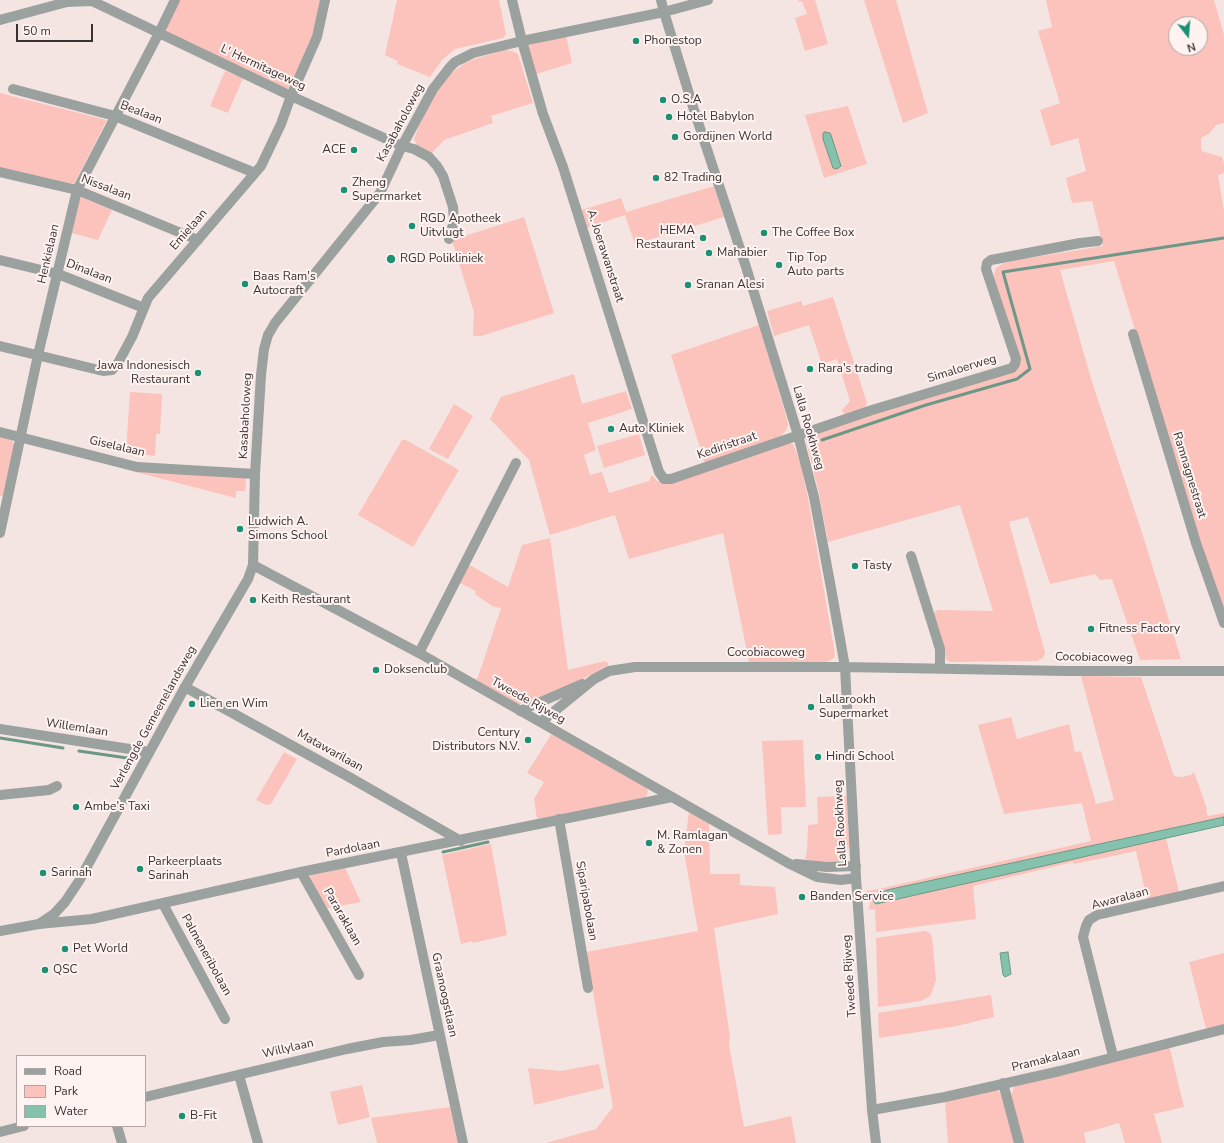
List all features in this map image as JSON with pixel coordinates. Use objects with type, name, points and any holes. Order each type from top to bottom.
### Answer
[{"type":"street","name":"Henkielaan","points":[[0,534],[38,355],[77,190],[175,0]]},
{"type":"street","name":"Emielaan","points":[[0,346],[103,372],[112,370],[118,363],[132,337],[148,298],[261,166],[278,131],[291,96],[317,37],[325,0]]},
{"type":"street","name":"A. Joerawanstraat","points":[[512,0],[522,41],[544,114],[563,167],[659,472],[664,479]]},
{"type":"street","name":"Lalla Rookhweg","points":[[661,0],[694,110],[748,273],[798,435],[814,498],[845,666],[851,758],[856,878]]},
{"type":"street","name":"Kasabaholoweg","points":[[253,565],[262,369],[264,349],[268,335],[275,323],[380,193],[402,146],[433,89],[450,67],[455,62],[473,53],[522,41],[664,12],[708,0]]},
{"type":"street","name":"L' Hermitageweg","points":[[0,20],[67,1],[92,1],[291,96],[429,157],[443,176],[453,207],[454,221],[449,239]]},
{"type":"street","name":"Bealaan","points":[[13,89],[115,116],[255,173]]},
{"type":"street","name":"Nissalaan","points":[[0,172],[77,190],[198,240]]},
{"type":"street","name":"Simaloerweg","points":[[798,435],[872,410],[1012,368],[1016,359],[986,269],[987,264],[991,260],[1098,241]]},
{"type":"street","name":"Dinalaan","points":[[0,260],[58,274],[144,308]]},
{"type":"street","name":"Ramnagnestraat","points":[[1133,334],[1196,543],[1224,623]]},
{"type":"street","name":"Giselalaan","points":[[0,432],[137,467],[256,474]]},
{"type":"street","name":"Kediristraat","points":[[664,479],[671,479],[798,435]]},
{"type":"street","points":[[419,653],[516,463]]},
{"type":"street","points":[[911,556],[940,649],[940,668]]},
{"type":"street","name":"Tweede Rijweg","points":[[253,565],[419,653],[788,863],[817,877],[841,880],[856,878],[872,1110],[876,1143]]},
{"type":"street","name":"Verlengde Gemeenelandsweg","points":[[0,931],[39,924],[54,914],[65,902],[79,881],[185,687],[248,579],[253,565]]},
{"type":"street","name":"Cocobiacoweg","points":[[520,711],[609,671],[635,667],[845,666],[1066,671],[1224,671]]},
{"type":"street","name":"Cocobiacoweg","points":[[541,722],[594,679]]},
{"type":"street","name":"Matawarilaan","points":[[185,687],[349,777],[461,841]]},
{"type":"street","name":"Willemlaan","points":[[0,729],[149,752]]},
{"type":"street","points":[[0,795],[49,790],[57,786]]},
{"type":"street","name":"Pardolaan","points":[[39,924],[92,919],[301,872],[461,841],[559,819],[672,797]]},
{"type":"street","name":"Siparipabolaan","points":[[559,819],[588,988]]},
{"type":"street","name":"Graanoogstlaan","points":[[401,853],[463,1143]]},
{"type":"street","name":"Tweede Rijweg","points":[[788,863],[827,867],[856,866]]},
{"type":"street","name":"Pararaklaan","points":[[301,872],[359,975]]},
{"type":"street","name":"Awaralaan","points":[[1113,1056],[1083,937],[1086,926],[1090,920],[1097,916],[1224,886]]},
{"type":"street","name":"Palmeneribolaan","points":[[163,904],[226,1019]]},
{"type":"street","name":"Pramakalaan","points":[[872,1110],[945,1097],[1060,1071],[1113,1056],[1224,1029]]},
{"type":"street","name":"Willylaan","points":[[146,1097],[347,1049],[383,1042],[411,1040],[439,1035]]},
{"type":"street","points":[[239,1074],[258,1143]]},
{"type":"street","points":[[1004,1083],[1020,1143]]},
{"type":"street","points":[[0,1132],[20,1127]]},
{"type":"street","points":[[117,1127],[122,1143]]},
{"type":"green space","points":[[179,0],[320,0],[314,33],[292,87],[285,89],[167,32],[166,29]]},
{"type":"green space","points":[[397,0],[499,0],[506,34],[503,38],[455,49],[442,60],[430,77],[397,64],[398,61],[385,55]]},
{"type":"green space","points":[[798,0],[815,0],[828,44],[805,51],[795,18],[807,14],[802,1],[799,2]]},
{"type":"green space","points":[[864,0],[896,0],[928,113],[903,123]]},
{"type":"green space","points":[[1046,0],[1214,0],[1224,35],[1224,123],[1216,125],[1209,134],[1201,138],[1201,151],[1222,157],[1224,163],[1224,173],[1218,175],[1224,211],[1224,616],[1202,550],[1114,261],[1060,270],[1092,382],[1145,542],[1181,659],[1140,660],[1112,579],[1100,580],[1095,574],[1050,584],[1028,517],[1009,522],[1045,652],[1044,657],[1037,661],[949,662],[946,659],[933,613],[938,610],[993,611],[960,505],[828,542],[819,493],[805,437],[869,414],[1015,370],[995,283],[994,274],[996,268],[1010,261],[1103,246],[1092,201],[1072,203],[1068,187],[1066,178],[1086,171],[1078,138],[1051,146],[1040,110],[1060,103],[1038,31],[1052,27]]},
{"type":"green space","points":[[566,35],[572,63],[533,75],[527,48],[529,45]]},
{"type":"green space","points":[[506,50],[518,54],[533,103],[491,116],[493,123],[444,140],[431,154],[417,145],[414,139],[420,123],[439,87],[447,76],[465,63]]},
{"type":"green space","points":[[225,71],[243,78],[228,113],[210,106]]},
{"type":"green space","points":[[0,93],[107,120],[74,184],[0,168]]},
{"type":"green space","points":[[848,106],[867,164],[824,178],[805,115]]},
{"type":"green space","points":[[714,186],[724,217],[635,244],[625,215],[583,229],[578,211],[621,198],[626,212]]},
{"type":"green space","points":[[81,197],[112,210],[98,240],[71,233],[76,205]]},
{"type":"green space","points":[[524,217],[554,313],[481,336],[473,336],[474,312],[452,240]]},
{"type":"green space","points":[[833,297],[867,403],[864,409],[846,416],[842,410],[850,401],[837,359],[822,364],[809,325],[774,336],[767,311],[801,301],[803,306]]},
{"type":"green space","points":[[759,325],[787,419],[787,428],[779,437],[705,464],[671,355]]},
{"type":"green space","points":[[574,374],[582,404],[626,391],[632,409],[588,423],[596,450],[584,455],[590,475],[602,472],[609,493],[649,481],[652,475],[657,481],[662,483],[788,443],[793,444],[800,461],[808,498],[835,654],[834,658],[824,663],[749,662],[723,533],[629,559],[615,515],[550,535],[529,460],[490,419],[501,397]]},
{"type":"green space","points":[[130,392],[162,394],[160,434],[156,434],[155,456],[126,452]]},
{"type":"green space","points":[[454,404],[473,416],[448,459],[429,449]]},
{"type":"green space","points":[[639,434],[645,455],[604,468],[597,446]]},
{"type":"green space","points":[[0,437],[12,440],[15,448],[4,496],[0,496]]},
{"type":"green space","points":[[402,440],[406,440],[459,470],[413,547],[358,515]]},
{"type":"green space","points":[[124,469],[246,478],[245,491],[236,491],[236,498]]},
{"type":"green space","points":[[550,538],[568,670],[605,661],[608,665],[578,682],[531,701],[518,704],[475,681],[478,677],[501,608],[492,606],[475,594],[476,591],[458,582],[468,564],[508,587],[522,545]]},
{"type":"green space","points":[[1081,676],[1141,677],[1174,776],[1182,777],[1191,775],[1194,772],[1208,816],[1224,813],[1224,817],[887,890],[875,896],[876,904],[1166,838],[1179,892],[1147,900],[1136,851],[1074,864],[1073,862],[973,886],[976,919],[876,932],[875,909],[869,910],[871,897],[865,895],[865,892],[867,891],[1091,841],[1082,803],[1004,814],[978,725],[1011,717],[1017,739],[1069,724],[1075,752],[1081,751],[1096,804],[1114,800]]},
{"type":"green space","points":[[552,733],[645,786],[648,791],[647,795],[643,800],[537,819],[534,799],[544,782],[527,773]]},
{"type":"green space","points":[[803,740],[806,807],[781,807],[782,834],[768,835],[762,741]]},
{"type":"green space","points":[[284,752],[297,759],[271,804],[266,805],[256,800]]},
{"type":"green space","points":[[847,796],[849,846],[846,857],[838,862],[817,862],[805,859],[807,851],[808,825],[818,824],[817,797]]},
{"type":"green space","points":[[689,811],[709,823],[710,874],[740,874],[740,885],[775,887],[778,914],[714,928],[730,1037],[729,1045],[744,1127],[791,1116],[796,1143],[546,1143],[596,1129],[613,1107],[586,952],[698,931],[684,852]]},
{"type":"green space","points":[[491,844],[507,935],[473,943],[472,941],[461,944],[442,855]]},
{"type":"green space","points":[[345,868],[361,902],[329,908],[324,906],[309,876]]},
{"type":"green space","points":[[925,931],[930,933],[932,937],[936,980],[930,996],[921,1001],[878,1007],[876,938]]},
{"type":"green space","points":[[1224,953],[1224,1024],[1206,1029],[1189,962]]},
{"type":"green space","points":[[991,995],[994,1017],[957,1026],[879,1038],[878,1013]]},
{"type":"green space","points":[[1169,1045],[1184,1107],[1154,1114],[1162,1143],[1125,1143],[1119,1123],[1084,1133],[1086,1143],[1022,1143],[1011,1096],[1014,1087],[1017,1085]]},
{"type":"green space","points":[[599,1064],[604,1088],[534,1105],[528,1068],[561,1071]]},
{"type":"green space","points":[[362,1085],[370,1117],[338,1125],[330,1092]]},
{"type":"green space","points":[[995,1089],[1000,1092],[1004,1100],[1015,1143],[948,1143],[945,1101]]},
{"type":"green space","points":[[450,1107],[458,1143],[377,1143],[371,1118]]},
{"type":"water","points":[[823,133],[830,133],[831,135],[841,166],[837,169],[833,168],[823,139]]},
{"type":"water","points":[[1224,817],[1224,825],[876,904],[873,898],[887,890]]},
{"type":"water","points":[[1008,952],[1011,974],[1005,977],[1003,975],[1000,953]]},
{"type":"waterway","points":[[822,440],[926,405],[1017,379],[1030,369],[1003,272],[1224,238]]},
{"type":"waterway","points":[[0,738],[63,748]]},
{"type":"waterway","points":[[79,751],[134,759]]},
{"type":"waterway","points":[[443,852],[488,842]]},
{"type":"place","name":"Phonestop","points":[[636,41]]},
{"type":"place","name":"O.S.A","points":[[663,100]]},
{"type":"place","name":"Hotel Babylon","points":[[669,117]]},
{"type":"place","name":"Gordijnen World","points":[[675,137]]},
{"type":"place","name":"ACE","points":[[354,150]]},
{"type":"place","name":"82 Trading","points":[[656,178]]},
{"type":"place","name":"Zheng Supermarket","points":[[344,190]]},
{"type":"place","name":"RGD Apotheek Uitvlugt","points":[[412,226]]},
{"type":"place","name":"The Coffee Box","points":[[764,233]]},
{"type":"place","name":"HEMA Restaurant","points":[[703,238]]},
{"type":"place","name":"Mahabier","points":[[709,253]]},
{"type":"place","name":"RGD Polikliniek","points":[[391,259]]},
{"type":"place","name":"Tip Top Auto parts","points":[[779,265]]},
{"type":"place","name":"Baas Ram's Autocraft","points":[[245,284]]},
{"type":"place","name":"Sranan Alesi","points":[[688,285]]},
{"type":"place","name":"Rara's trading","points":[[810,369]]},
{"type":"place","name":"Jawa Indonesisch Restaurant","points":[[198,373]]},
{"type":"place","name":"Auto Kliniek","points":[[611,429]]},
{"type":"place","name":"Ludwich A. Simons School","points":[[240,529]]},
{"type":"place","name":"Tasty","points":[[855,566]]},
{"type":"place","name":"Keith Restaurant","points":[[253,600]]},
{"type":"place","name":"Fitness Factory","points":[[1091,629]]},
{"type":"place","name":"Doksenclub","points":[[376,670]]},
{"type":"place","name":"Lien en Wim","points":[[192,704]]},
{"type":"place","name":"Lallarookh Supermarket","points":[[811,707]]},
{"type":"place","name":"Century Distributors N.V.","points":[[528,740]]},
{"type":"place","name":"Hindi School","points":[[818,757]]},
{"type":"place","name":"Ambe's Taxi","points":[[76,807]]},
{"type":"place","name":"M. Ramlagan & Zonen","points":[[649,843]]},
{"type":"place","name":"Parkeerplaats Sarinah","points":[[140,869]]},
{"type":"place","name":"Sarinah","points":[[43,873]]},
{"type":"place","name":"Banden Service","points":[[802,897]]},
{"type":"place","name":"Pet World","points":[[65,949]]},
{"type":"place","name":"QSC","points":[[45,970]]},
{"type":"place","name":"B-Fit","points":[[182,1116]]}]
